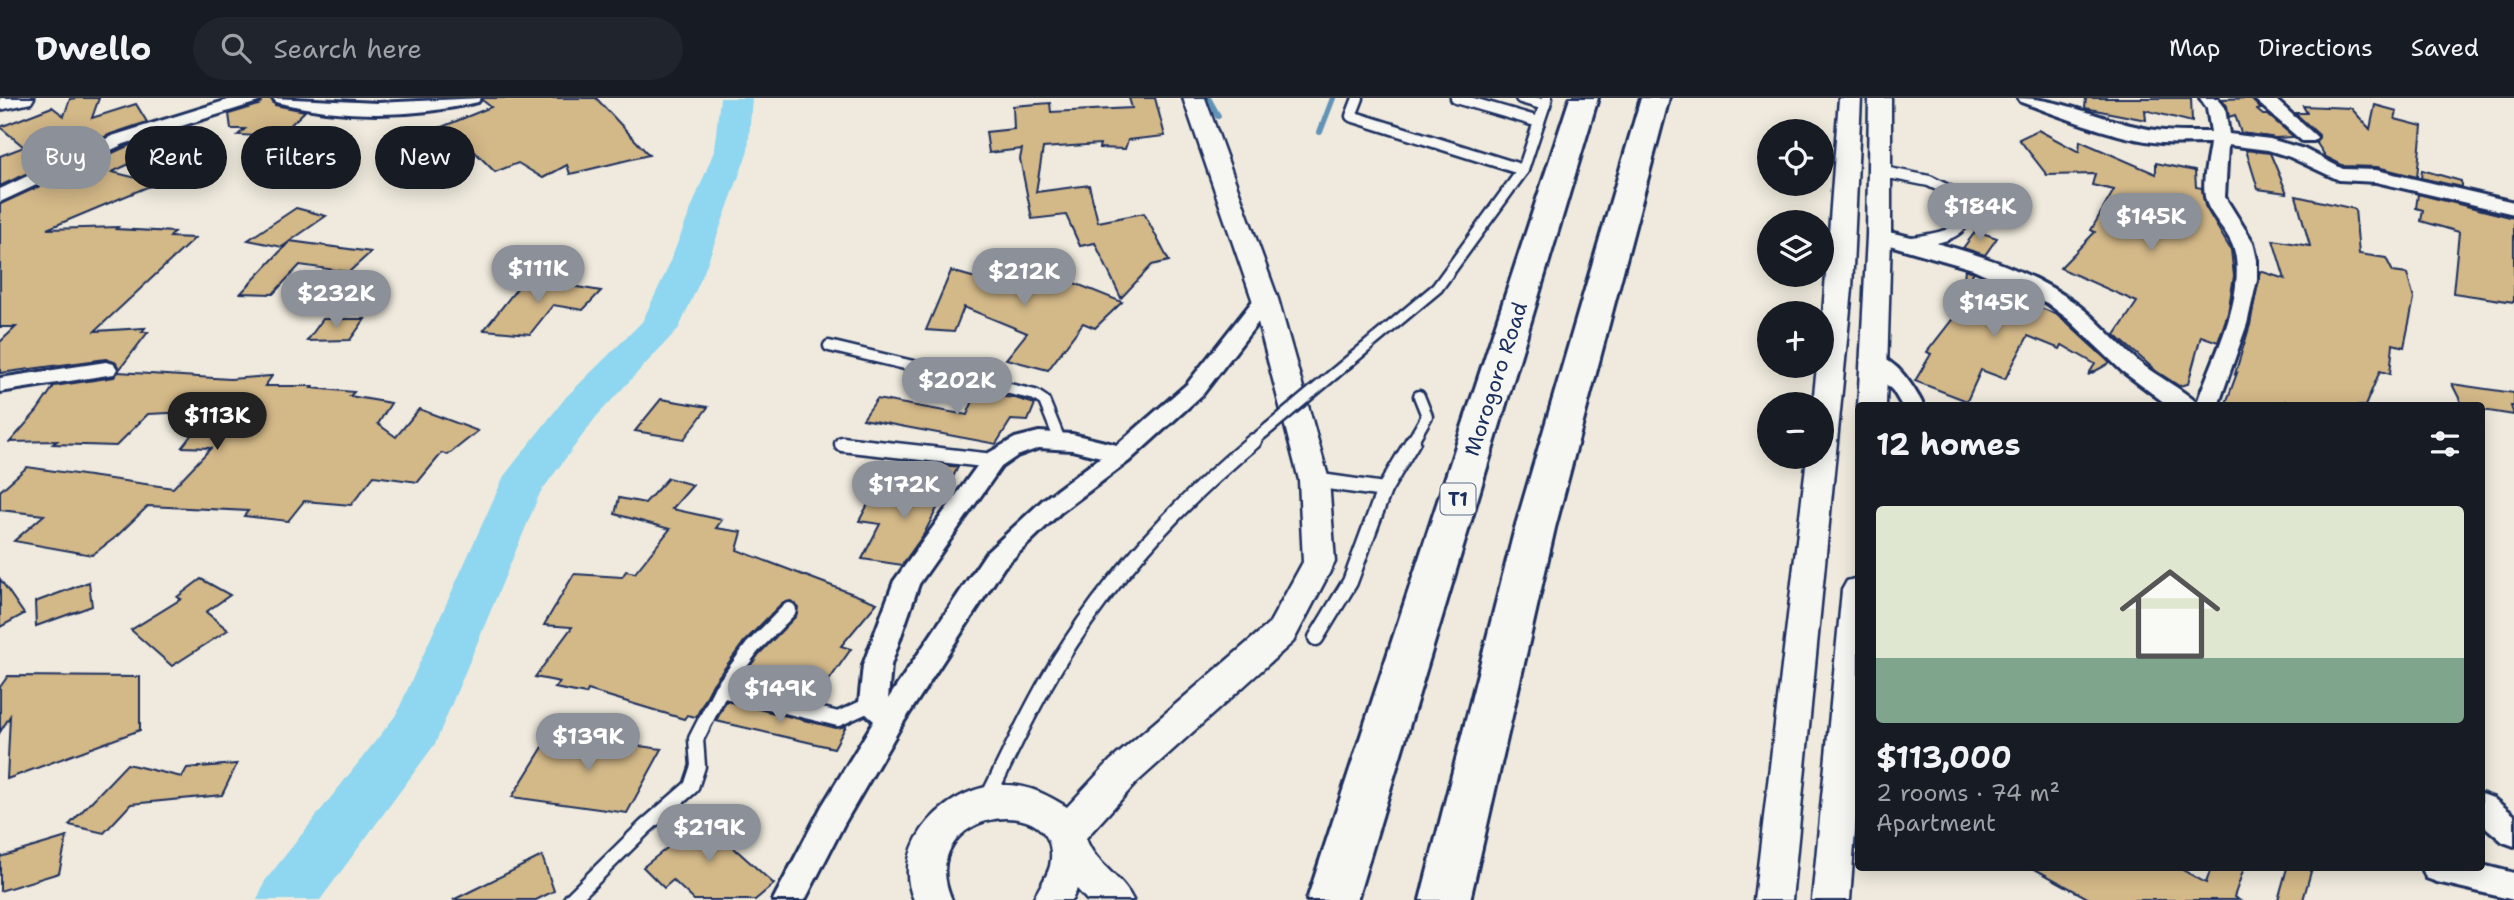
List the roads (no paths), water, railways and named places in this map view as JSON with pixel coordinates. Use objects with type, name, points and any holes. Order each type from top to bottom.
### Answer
[{"type":"highway","name":"Morogoro Road","points":[[1332,900],[1584,98]]},
{"type":"highway","points":[[1444,900],[1535,528],[1655,98]]},
{"type":"street","points":[[0,104],[23,98]]},
{"type":"street","points":[[0,196],[118,139],[252,98]]},
{"type":"street","points":[[282,98],[378,109],[441,105],[472,98]]},
{"type":"street","points":[[1052,900],[1062,887],[1069,869],[1069,842],[1123,772],[1281,633],[1319,562],[1314,480],[1265,299],[1194,98]]},
{"type":"street","points":[[1828,392],[1839,289],[1850,98]]},
{"type":"street","points":[[1872,402],[1879,236],[1880,98]]},
{"type":"street","points":[[2027,98],[2094,121],[2147,134],[2189,139],[2220,138],[2286,148],[2339,174],[2376,176],[2514,208]]},
{"type":"street","points":[[2208,402],[2245,298],[2249,278],[2243,240],[2225,217],[2215,197],[2220,138],[2218,114],[2209,98]]},
{"type":"street","points":[[2262,98],[2276,107],[2308,137]]},
{"type":"street","points":[[1879,236],[1912,242],[2018,280],[2057,299],[2163,393],[2180,402]]},
{"type":"street","points":[[789,900],[882,711],[995,560],[1018,535],[1121,455],[1195,389],[1220,361],[1265,299]]},
{"type":"street","points":[[1875,362],[1902,386],[1911,402]]},
{"type":"street","points":[[0,385],[106,369]]},
{"type":"street","points":[[882,711],[877,665],[907,581],[993,461],[1002,453],[1016,447],[1059,438],[1121,455]]},
{"type":"street","points":[[1773,900],[1820,469]]},
{"type":"street","points":[[1831,900],[1854,724],[1855,690]]},
{"type":"street","points":[[929,897],[926,873],[928,855],[936,837],[950,821],[967,810],[986,802],[1006,799],[1025,801],[1043,808],[1056,819],[1093,881],[1114,900]]},
{"type":"street","points":[[2485,809],[2514,833]]},
{"type":"street","points":[[2449,871],[2514,887]]},
{"type":"lane","points":[[1358,98],[1351,116],[1522,170]]},
{"type":"lane","points":[[1456,98],[1539,122]]},
{"type":"lane","points":[[986,802],[1068,647],[1134,559],[1178,508],[1211,476],[1432,294],[1522,170],[1546,101],[1521,98]]},
{"type":"lane","points":[[1880,171],[1906,174],[1950,186],[1974,203],[1970,219],[1954,234],[1912,242]]},
{"type":"lane","points":[[829,346],[1035,395],[1044,401],[1059,438]]},
{"type":"lane","points":[[1315,638],[1350,582],[1384,490],[1427,416],[1419,396]]},
{"type":"lane","points":[[842,444],[993,461]]},
{"type":"lane","points":[[1314,480],[1384,490]]},
{"type":"lane","points":[[571,900],[645,827],[691,787],[698,766],[696,739],[721,690],[752,648],[789,610]]},
{"type":"lane","points":[[721,690],[838,719],[882,711]]},
{"type":"waterway","points":[[286,900],[416,728],[520,487],[581,407],[659,328],[685,272],[731,151],[736,98]]},
{"type":"waterway","points":[[1208,98],[1218,116]]},
{"type":"waterway","points":[[1320,132],[1333,98]]}]
